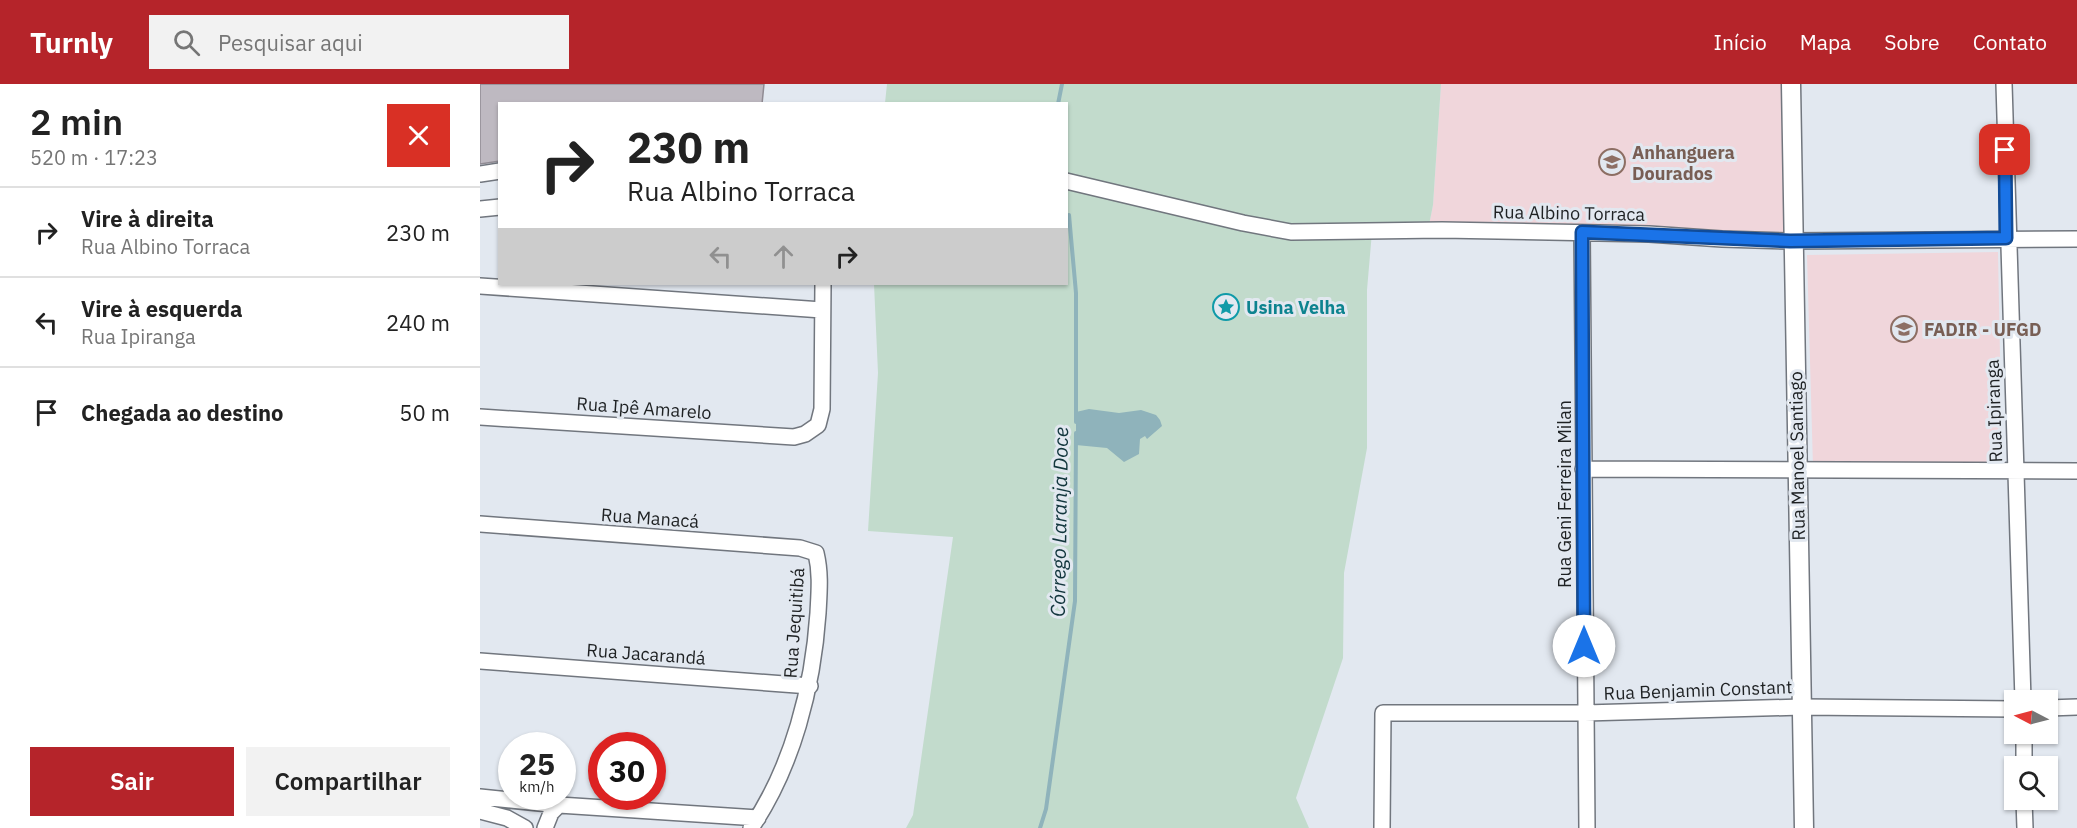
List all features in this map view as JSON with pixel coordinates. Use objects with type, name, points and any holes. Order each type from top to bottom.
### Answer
[{"type":"street","name":"Rua Manoel Santiago","points":[[1791,84],[1804,828]]},
{"type":"street","name":"Rua Ipiranga","points":[[2004,84],[2006,238],[2023,690]]},
{"type":"street","points":[[480,174],[498,171]]},
{"type":"street","name":"Rua Albino Torraca","points":[[1068,181],[1291,232],[1442,230],[1582,232],[1793,241],[2077,239]]},
{"type":"street","points":[[480,209],[498,207]]},
{"type":"street","name":"Rua Geni Ferreira Milan","points":[[1582,232],[1587,828]]},
{"type":"street","points":[[480,286],[822,310],[823,285]]},
{"type":"street","name":"Rua Ipê Amarelo","points":[[480,417],[794,437],[805,434],[818,425],[822,409],[822,310]]},
{"type":"street","points":[[1583,469],[2077,471]]},
{"type":"street","name":"Rua Manacá","points":[[480,524],[800,548],[816,553]]},
{"type":"street","name":"Rua Jequitibá","points":[[755,823],[789,752],[810,686],[816,642],[820,570],[816,553]]},
{"type":"street","name":"Rua Jacarandá","points":[[480,662],[810,686]]},
{"type":"street","name":"Rua Benjamin Constant","points":[[1383,828],[1383,713],[1585,713],[1802,707],[2004,709]]},
{"type":"street","points":[[2058,708],[2077,707]]},
{"type":"street","points":[[480,797],[498,799]]},
{"type":"street","points":[[576,807],[755,823]]},
{"type":"street","points":[[545,828],[554,810]]},
{"type":"street","points":[[2024,810],[2025,828]]},
{"type":"street","points":[[480,811],[507,818],[525,828]]},
{"type":"shaded area","name":"Anhanguera Dourados","points":[[1441,84],[1787,84],[1790,241],[1428,230],[1433,205]]},
{"type":"shaded area","name":"FADIR - UFGD","points":[[1998,252],[2002,462],[1813,467],[1807,255]]},
{"type":"green space","points":[[887,84],[1441,84],[1433,205],[1428,230],[1372,232],[1367,290],[1367,448],[1344,573],[1343,658],[1296,798],[1309,828],[906,828],[913,815],[953,537],[868,531],[878,373],[874,285],[1068,285],[1068,102],[885,102]]},
{"type":"water","points":[[1089,409],[1119,413],[1141,410],[1156,415],[1162,426],[1147,439],[1145,436],[1140,439],[1139,454],[1124,462],[1107,448],[1076,445],[1076,412]]},
{"type":"building","points":[[480,84],[764,84],[762,102],[498,102],[498,161],[480,164]]},
{"type":"waterway","name":"Córrego Laranja Doce","points":[[1058,102],[1062,84]]},
{"type":"waterway","name":"Córrego Laranja Doce","points":[[1069,215],[1076,293],[1076,422]]},
{"type":"waterway","name":"Córrego Laranja Doce","points":[[1040,828],[1046,809],[1075,601],[1076,433]]},
{"type":"place","name":"Anhanguera Dourados","points":[[1612,162]]},
{"type":"place","name":"Usina Velha","points":[[1226,307]]},
{"type":"place","name":"FADIR - UFGD","points":[[1904,329]]},
{"type":"route","points":[[1584,646],[1582,232],[1790,241],[2006,238],[2005,150]]}]
